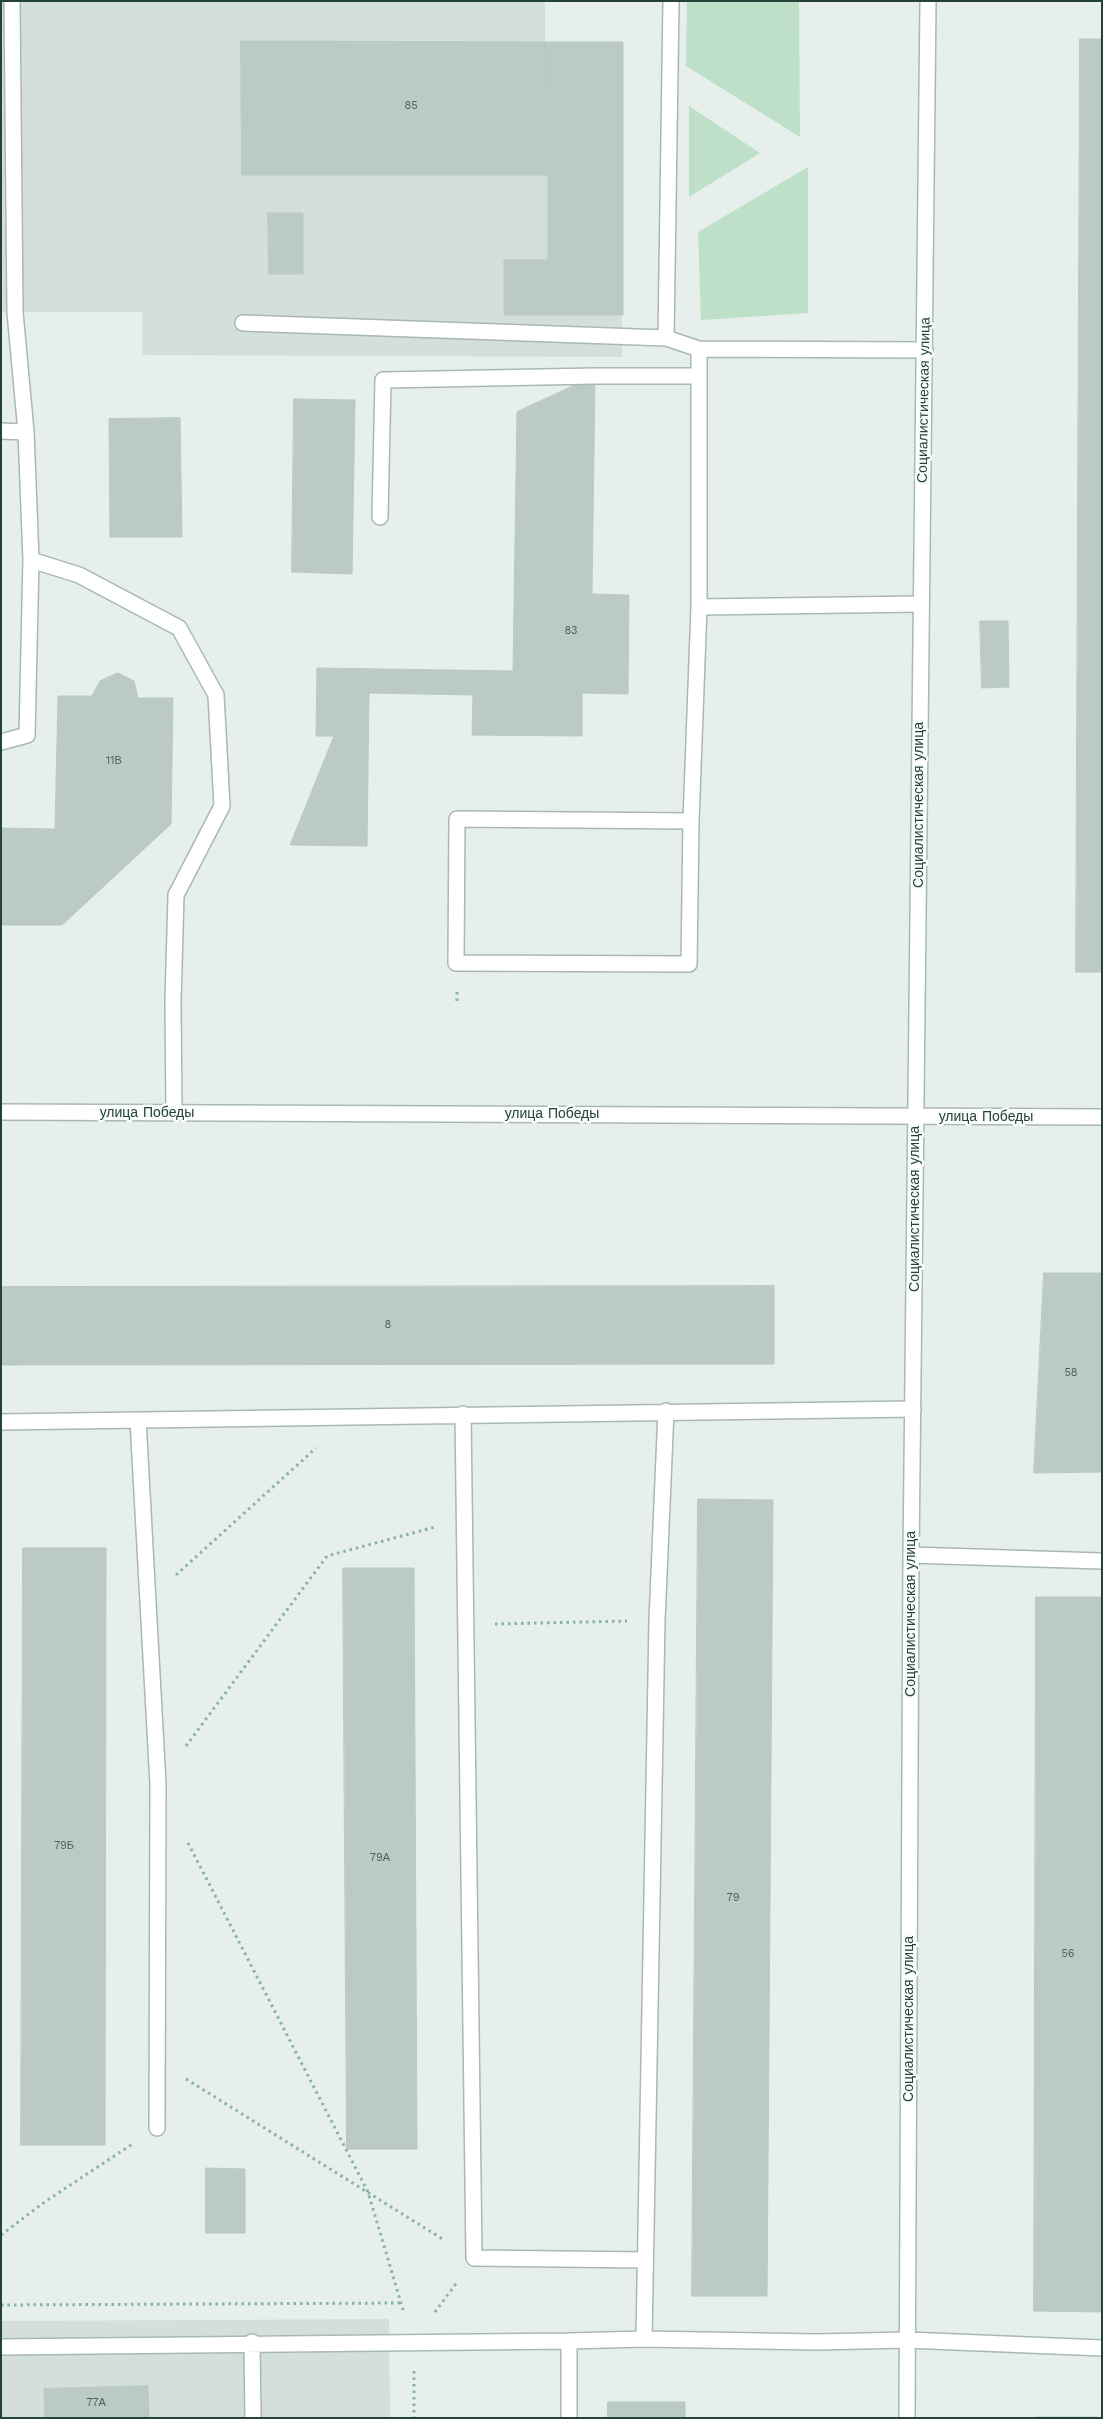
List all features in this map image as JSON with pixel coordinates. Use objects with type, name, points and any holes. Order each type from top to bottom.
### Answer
[{"type":"main road","points":[[1,742],[27,735],[31,560],[26,432],[15,312],[12,1]]},
{"type":"main road","points":[[666,338],[671,1]]},
{"type":"main road","name":"Социалистическая улица","points":[[907,2418],[911,1555],[928,1]]},
{"type":"main road","points":[[243,323],[666,338],[699,349],[924,350]]},
{"type":"main road","points":[[691,821],[457,818],[456,963],[689,964],[691,821],[699,607],[699,349]]},
{"type":"main road","points":[[380,517],[383,380],[698,376]]},
{"type":"main road","points":[[1,431],[26,432]]},
{"type":"main road","points":[[31,560],[79,575],[179,628],[216,695],[222,806],[176,895],[172,1002],[174,1113]]},
{"type":"main road","points":[[699,607],[920,604]]},
{"type":"main road","name":"улица Победы","points":[[1,1112],[1102,1117]]},
{"type":"main road","points":[[1,1422],[666,1411],[913,1409]]},
{"type":"main road","points":[[644,2339],[657,1620],[666,1411]]},
{"type":"main road","points":[[463,1414],[474,2258],[645,2260]]},
{"type":"main road","points":[[138,1420],[158,1784],[157,2128]]},
{"type":"main road","points":[[911,1555],[1102,1561]]},
{"type":"main road","points":[[1,2347],[252,2342],[644,2339],[817,2342],[908,2340],[1102,2348]]},
{"type":"main road","points":[[569,2341],[569,2418]]},
{"type":"main road","points":[[252,2342],[253,2418]]},
{"type":"path","points":[[148,1601],[350,1416]]},
{"type":"path","points":[[158,1784],[327,1556],[465,1520]]},
{"type":"path","points":[[466,1624],[657,1620]]},
{"type":"path","points":[[185,1837],[368,2192],[414,2342],[414,2418]]},
{"type":"path","points":[[157,2061],[474,2258],[414,2342]]},
{"type":"path","points":[[1,2235],[46,2201],[157,2128]]},
{"type":"path","points":[[1,2304],[401,2303]]},
{"type":"shaded area","points":[[1,1],[545,1],[545,42],[622,234],[622,357],[142,355],[142,312],[1,312]]},
{"type":"shaded area","points":[[389,2319],[390,2418],[1,2418],[1,2321]]},
{"type":"green space","points":[[687,1],[799,1],[800,137],[686,66]]},
{"type":"green space","points":[[689,106],[760,153],[689,197]]},
{"type":"green space","points":[[808,167],[808,313],[701,320],[698,232]]},
{"type":"building","points":[[1080,39],[1102,39],[1102,972],[1076,972]]},
{"type":"building","points":[[241,41],[545,42],[545,82],[580,82],[580,131],[548,131],[548,175],[242,175]]},
{"type":"building","points":[[545,42],[623,42],[623,315],[504,315],[504,260],[548,260],[548,131],[580,131],[580,82],[545,82]]},
{"type":"building","points":[[268,213],[303,213],[303,274],[269,274]]},
{"type":"building","points":[[595,376],[592,594],[629,595],[628,694],[582,693],[582,736],[472,735],[473,695],[369,693],[367,846],[290,845],[334,736],[316,736],[317,668],[513,671],[517,412]]},
{"type":"building","points":[[294,399],[355,400],[352,574],[292,572]]},
{"type":"building","points":[[180,418],[182,537],[110,537],[109,419]]},
{"type":"building","points":[[980,621],[1008,621],[1009,687],[982,688]]},
{"type":"building","points":[[118,673],[134,681],[138,698],[173,698],[171,824],[62,925],[1,925],[1,828],[55,829],[58,696],[92,696],[100,681]]},
{"type":"building","points":[[1044,1273],[1102,1273],[1102,1472],[1034,1473]]},
{"type":"building","points":[[774,1286],[774,1364],[1,1365],[1,1287]]},
{"type":"building","points":[[698,1499],[773,1500],[767,2296],[692,2296]]},
{"type":"building","points":[[23,1548],[106,1548],[105,2145],[21,2145]]},
{"type":"building","points":[[343,1568],[414,1568],[417,2149],[347,2149]]},
{"type":"building","points":[[1036,1597],[1102,1597],[1102,2312],[1034,2311]]},
{"type":"building","points":[[206,2168],[245,2169],[245,2233],[206,2233]]},
{"type":"building","points":[[148,2386],[149,2418],[45,2418],[44,2389]]},
{"type":"building","points":[[608,2402],[685,2402],[685,2418],[608,2418]]},
{"type":"building","points":[[1098,2417],[1098,2418],[1035,2418]]}]
